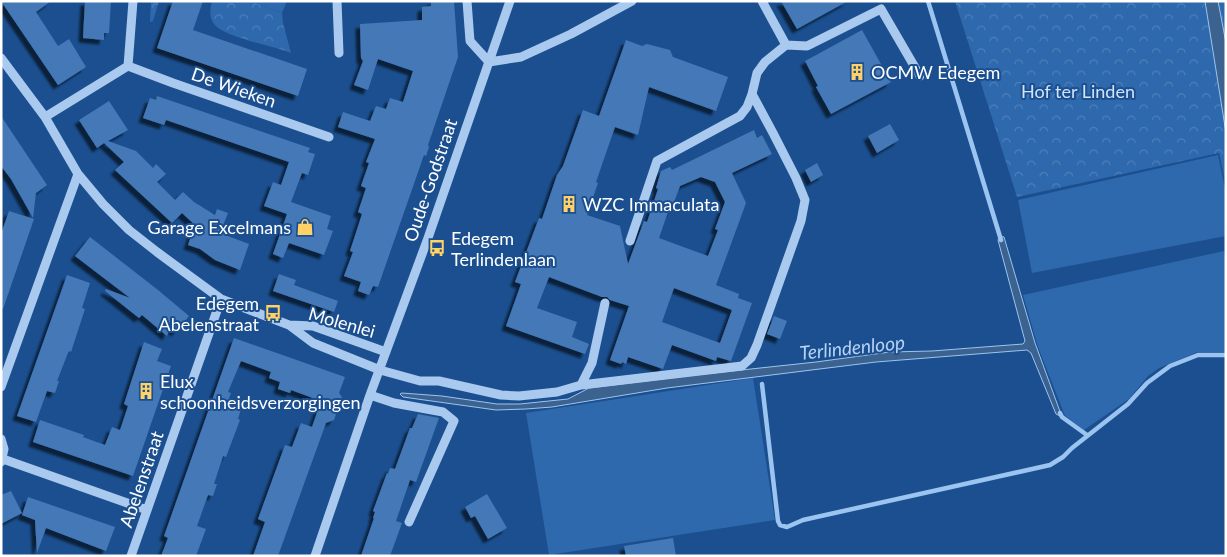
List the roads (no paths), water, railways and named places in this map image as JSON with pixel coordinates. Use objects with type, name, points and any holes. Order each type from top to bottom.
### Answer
[{"type":"street","points":[[45,117],[128,66],[133,1]]},
{"type":"street","points":[[337,1],[339,53]]},
{"type":"street","points":[[467,1],[470,41],[489,62],[521,57],[571,34],[632,1]]},
{"type":"street","name":"Oude-Godstraat","points":[[315,556],[510,1]]},
{"type":"street","points":[[762,1],[786,44]]},
{"type":"street","points":[[630,241],[657,161],[740,116],[747,107],[757,73],[765,62],[786,44],[807,46],[881,9],[920,76]]},
{"type":"street","points":[[1,58],[45,117],[78,174],[102,204],[129,230],[221,299],[290,325],[314,343],[380,370],[420,381],[439,381],[501,395],[519,396],[557,392],[581,385],[742,366],[751,358],[801,221],[805,200],[796,178],[752,94]]},
{"type":"street","name":"De Wieken","points":[[128,66],[329,138]]},
{"type":"street","points":[[1,387],[78,174]]},
{"type":"street","name":"Abelenstraat","points":[[131,556],[221,299]]},
{"type":"street","points":[[581,385],[592,363],[605,303]]},
{"type":"street","name":"Molenlei","points":[[290,325],[313,326],[386,352]]},
{"type":"street","points":[[370,395],[394,403],[443,412],[454,421],[409,522]]},
{"type":"street","points":[[1,440],[4,449],[2,460],[148,510]]},
{"type":"waterway","points":[[928,1],[1001,240]]},
{"type":"waterway","points":[[762,384],[778,521],[780,525],[787,527],[803,520],[1050,465],[1063,457],[1128,404],[1147,383],[1170,366],[1198,355],[1226,355]]},
{"type":"waterway","name":"Terlindenloop","points":[[1060,413],[1062,417],[1087,435]]},
{"type":"place","name":"OCMW Edegem","points":[[857,72]]},
{"type":"place","name":"WZC Immaculata","points":[[569,204]]},
{"type":"place","name":"Garage Excelmans","points":[[305,227]]},
{"type":"place","name":"Edegem Terlindenlaan","points":[[437,248]]},
{"type":"place","name":"Edegem Abelenstraat","points":[[273,313]]},
{"type":"place","name":"Elux schoonheidsverzorgingen","points":[[146,391]]},
{"type":"park label","name":"Hof ter Linden","points":[[1078,91]]}]
